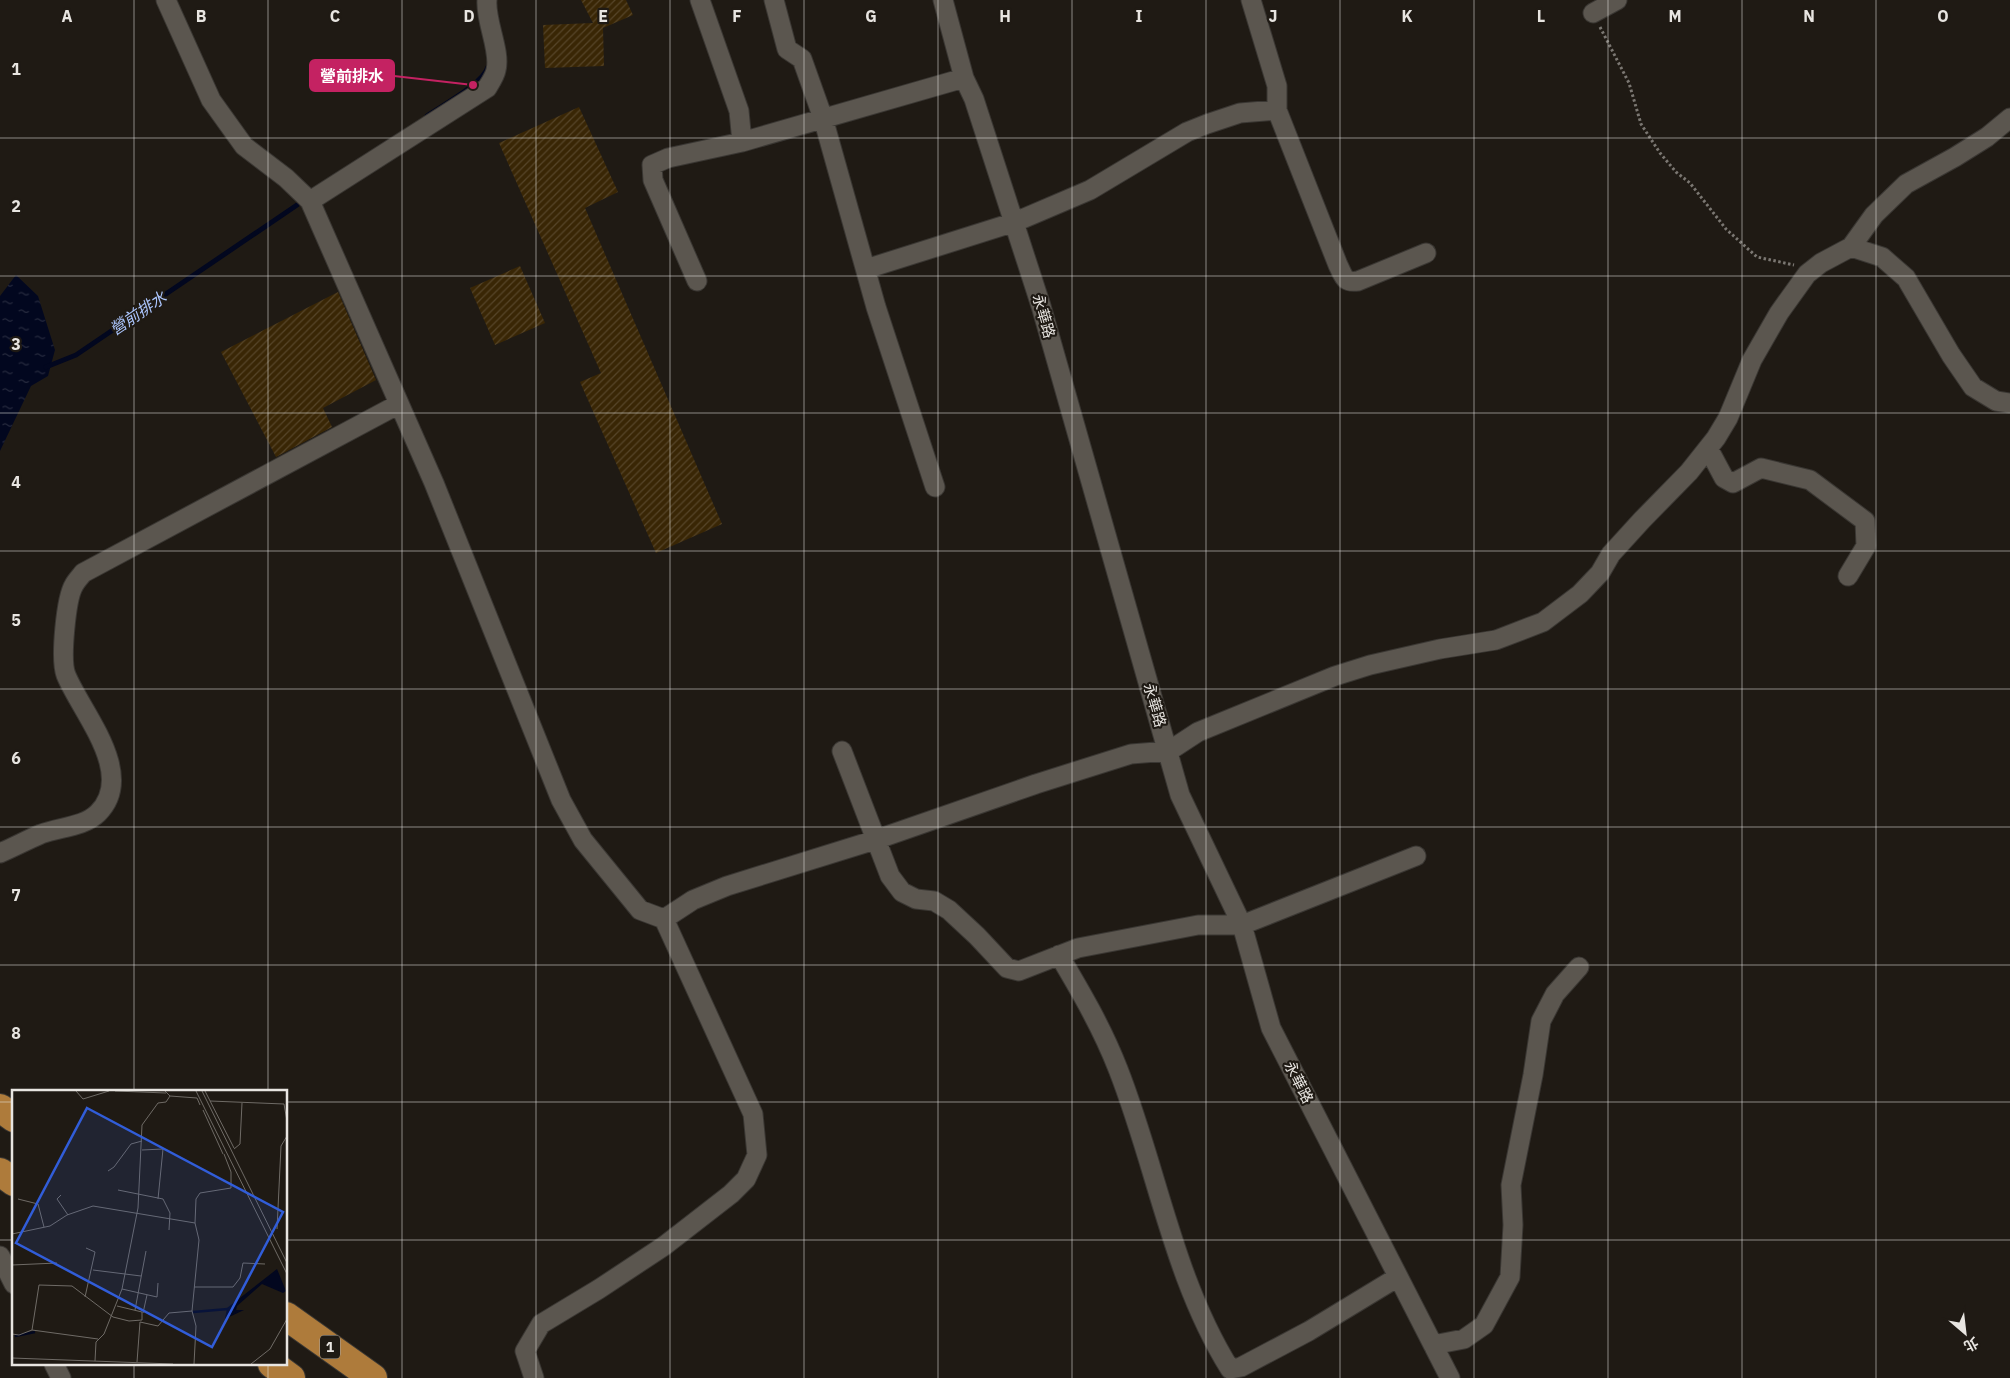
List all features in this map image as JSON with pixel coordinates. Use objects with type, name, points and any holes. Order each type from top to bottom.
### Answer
[{"type":"highway","points":[[0,1108],[12,1117]]},
{"type":"highway","points":[[0,1172],[12,1181]]},
{"type":"highway","name":"1","points":[[288,1317],[373,1378]]},
{"type":"highway","points":[[275,1366],[291,1378]]},
{"type":"street","points":[[166,0],[211,100],[238,138],[244,146],[286,178],[310,201],[434,483],[561,800],[583,840],[640,910],[664,919],[753,1114],[757,1155],[746,1179],[731,1194],[656,1251],[600,1290],[541,1324],[525,1351],[534,1378]]},
{"type":"street","points":[[310,201],[487,88],[496,70],[495,47],[486,9],[487,0]]},
{"type":"street","points":[[700,0],[739,111],[742,142]]},
{"type":"street","points":[[774,0],[787,49],[802,59],[823,118],[876,307],[935,487]]},
{"type":"street","name":"永華路","points":[[943,0],[964,78],[974,100],[1041,306],[1180,795],[1242,925],[1271,1028],[1450,1378]]},
{"type":"street","points":[[1251,0],[1277,86],[1277,110],[1338,265],[1346,279],[1350,282],[1358,281],[1426,252]]},
{"type":"street","points":[[1593,13],[1617,0]]},
{"type":"street","points":[[697,281],[653,180],[652,166],[668,158],[742,142],[964,78]]},
{"type":"street","points":[[866,269],[1015,222],[1090,190],[1187,132],[1240,113],[1277,110]]},
{"type":"street","points":[[664,919],[693,900],[727,886],[874,840],[1036,784],[1132,754],[1168,751],[1198,732],[1335,676],[1370,665],[1440,649],[1496,640],[1543,622],[1580,594],[1600,573],[1611,554],[1689,472],[1716,438],[1728,418],[1752,360],[1779,313],[1806,274],[1821,263],[1851,247],[1874,215],[1906,184],[1987,137],[2010,118]]},
{"type":"street","points":[[1851,247],[1882,257],[1906,278],[1951,354],[1973,386],[1996,401],[2010,403]]},
{"type":"street","points":[[0,853],[41,834],[74,826],[97,814],[107,801],[111,785],[109,759],[96,730],[65,673],[67,609],[73,585],[83,573],[399,404]]},
{"type":"street","points":[[1708,448],[1724,478],[1734,483],[1761,468],[1810,480],[1865,521],[1866,546],[1848,576]]},
{"type":"street","points":[[842,752],[874,840],[890,876],[902,892],[916,898],[934,901],[949,910],[977,936],[1006,968],[1019,971],[1078,948],[1198,925],[1242,925],[1416,856]]},
{"type":"street","points":[[1058,955],[1092,1011],[1118,1069],[1164,1213],[1196,1304],[1230,1369],[1241,1367],[1309,1331],[1398,1277]]},
{"type":"street","points":[[1433,1345],[1464,1339],[1484,1325],[1510,1277],[1513,1225],[1511,1184],[1533,1075],[1541,1021],[1554,994],[1579,967]]},
{"type":"street","points":[[0,1256],[12,1280]]},
{"type":"street","points":[[55,1366],[61,1378]]},
{"type":"path","points":[[1593,13],[1629,83],[1641,124],[1660,153],[1676,172],[1690,183],[1726,229],[1757,258],[1800,267],[1806,274]]},
{"type":"water","points":[[16,275],[38,296],[55,350],[48,376],[31,386],[0,451],[0,296]]},
{"type":"building","points":[[581,0],[626,0],[633,15],[603,28],[604,66],[545,68],[543,25],[593,23]]},
{"type":"building","points":[[579,107],[618,192],[585,208],[722,524],[656,553],[580,382],[601,373],[499,143]]},
{"type":"building","points":[[520,266],[545,323],[495,345],[470,288]]},
{"type":"building","points":[[338,292],[376,380],[323,408],[332,427],[276,457],[221,352]]},
{"type":"waterway","name":"營前排水","points":[[427,116],[470,87],[485,74],[488,67]]},
{"type":"waterway","name":"營前排水","points":[[46,367],[76,355],[297,205]]},
{"type":"place","name":"營前排水","points":[[473,85]]}]
